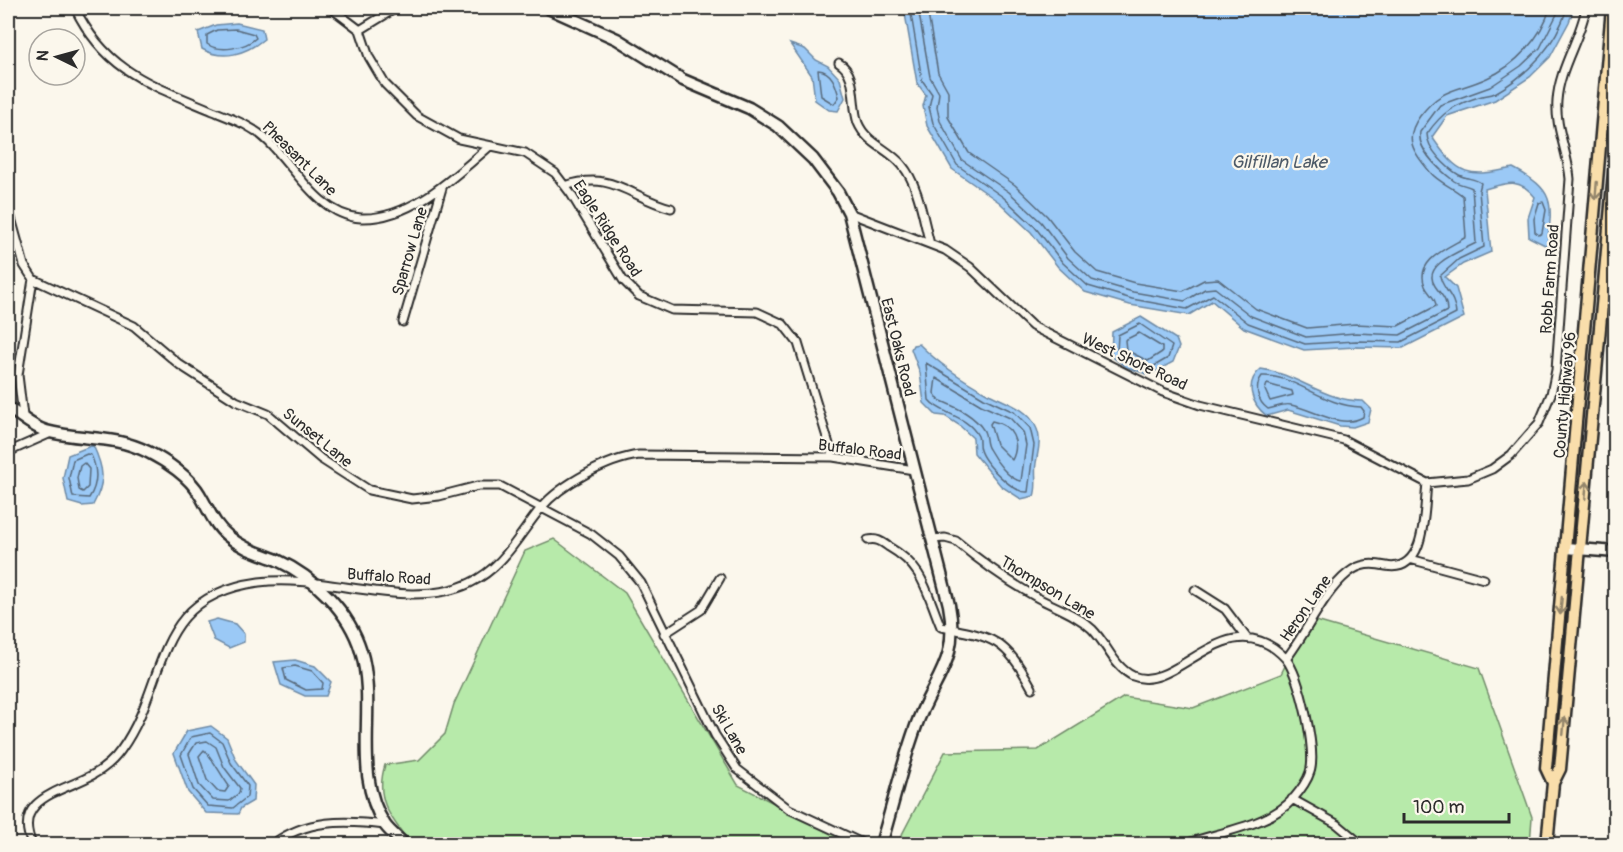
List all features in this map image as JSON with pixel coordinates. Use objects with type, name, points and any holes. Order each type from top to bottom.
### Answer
[{"type":"main road","name":"County Highway 96","points":[[1553,783],[1546,768],[1611,8]]},
{"type":"main road","name":"County Highway 96","points":[[1547,844],[1553,783],[1560,769],[1616,151]]},
{"type":"street","name":"Pheasant Lane","points":[[75,8],[96,41],[130,74],[257,132],[323,202],[340,213],[360,218],[380,216],[420,200],[442,188],[490,146]]},
{"type":"street","points":[[331,8],[360,30],[396,8]]},
{"type":"street","name":"East Oaks Road","points":[[548,8],[617,39],[683,80],[764,117],[792,137],[813,159],[849,213],[949,605],[952,629],[946,667],[921,713],[881,844]]},
{"type":"street","name":"Robb Farm Road","points":[[1427,483],[1468,479],[1503,462],[1531,434],[1551,394],[1556,370],[1570,179],[1567,153],[1559,127],[1557,101],[1562,74],[1579,33],[1586,8]]},
{"type":"street","name":"Eagle Ridge Road","points":[[360,30],[376,71],[405,106],[444,133],[490,146],[512,149],[535,158],[555,173],[623,280],[639,296],[672,310],[757,312],[776,319],[790,331],[798,343],[833,457]]},
{"type":"street","points":[[839,63],[850,75],[856,115],[862,130],[896,158],[908,173],[930,244]]},
{"type":"street","points":[[565,186],[579,181],[614,183],[650,202],[671,208]]},
{"type":"street","name":"Sparrow Lane","points":[[403,322],[442,188]]},
{"type":"street","points":[[8,207],[24,265],[33,279],[18,375],[23,417]]},
{"type":"street","name":"West Shore Road","points":[[849,213],[930,244],[970,267],[1022,317],[1044,333],[1163,392],[1200,405],[1344,440],[1427,483]]},
{"type":"street","name":"Sunset Lane","points":[[33,279],[134,326],[180,365],[236,401],[268,414],[321,459],[369,490],[411,499],[439,496],[478,486],[500,486],[543,507]]},
{"type":"street","points":[[8,408],[37,427],[53,432],[103,437],[150,453],[189,483],[200,495],[209,515],[227,536],[248,550],[289,567],[314,584],[338,608],[361,649],[367,679],[368,772],[375,800],[386,825],[404,844]]},
{"type":"street","points":[[8,452],[53,432]]},
{"type":"street","name":"Buffalo Road","points":[[32,844],[28,824],[36,804],[49,794],[103,769],[126,744],[169,641],[195,608],[216,595],[253,583],[282,580],[416,594],[456,589],[481,578],[502,561],[543,507],[597,468],[621,457],[639,455],[833,457],[914,470]]},
{"type":"street","points":[[1410,559],[1420,542],[1427,483]]},
{"type":"street","name":"Ski Lane","points":[[543,507],[591,534],[618,556],[650,598],[664,634],[715,735],[737,770],[789,809],[864,844]]},
{"type":"street","name":"Thompson Lane","points":[[932,539],[945,538],[956,541],[1020,587],[1073,614],[1095,632],[1119,668],[1139,678],[1164,673],[1226,640],[1247,638]]},
{"type":"street","points":[[868,540],[878,540],[909,560],[919,574],[941,627],[999,643],[1013,656],[1032,688]]},
{"type":"street","points":[[1566,548],[1616,552]]},
{"type":"street","name":"Heron Lane","points":[[1286,659],[1338,584],[1350,571],[1374,563],[1399,566],[1410,559],[1484,579]]},
{"type":"street","points":[[664,634],[701,610],[720,578]]},
{"type":"street","points":[[1185,844],[1261,819],[1292,799],[1311,771],[1300,689],[1286,659],[1264,642],[1247,638],[1225,609],[1195,590]]},
{"type":"street","points":[[1292,799],[1337,824],[1361,844]]},
{"type":"street","points":[[273,844],[309,825],[345,822],[386,825]]},
{"type":"green space","points":[[554,539],[625,593],[738,785],[855,844],[411,844],[391,817],[383,799],[382,777],[385,765],[419,760],[445,734],[454,704],[525,551]]},
{"type":"green space","points":[[1316,621],[1479,668],[1532,817],[1530,844],[897,844],[945,752],[1038,750],[1124,697],[1193,708],[1281,674],[1299,638]]},
{"type":"water","name":"Gilfillan Lake","points":[[904,8],[1574,8],[1550,57],[1530,77],[1495,100],[1447,116],[1432,137],[1450,160],[1466,171],[1485,173],[1513,168],[1537,183],[1544,191],[1550,208],[1547,246],[1529,237],[1528,218],[1535,197],[1524,186],[1512,183],[1485,189],[1491,252],[1463,264],[1445,277],[1456,288],[1464,317],[1403,348],[1356,347],[1304,350],[1244,328],[1212,301],[1189,315],[1130,305],[1085,292],[1058,267],[1031,232],[999,202],[952,169],[927,126],[923,106],[926,95],[917,83]]},
{"type":"water","points":[[237,23],[262,29],[264,39],[250,49],[234,54],[218,55],[202,49],[198,32],[216,25]]},
{"type":"water","points":[[790,44],[805,49],[816,60],[828,66],[840,79],[845,98],[838,111],[829,110],[815,100],[812,76]]},
{"type":"water","points":[[1141,317],[1176,339],[1179,347],[1173,362],[1149,375],[1126,367],[1111,356],[1112,332]]},
{"type":"water","points":[[919,344],[960,377],[1015,406],[1032,420],[1039,440],[1034,496],[1021,499],[1001,486],[974,453],[973,438],[945,416],[936,415],[924,403],[920,373],[911,349],[913,345]]},
{"type":"water","points":[[1261,369],[1287,376],[1324,393],[1363,401],[1371,409],[1368,422],[1353,427],[1340,426],[1288,410],[1267,416],[1257,406],[1251,387]]},
{"type":"water","points":[[93,445],[102,475],[97,497],[93,505],[82,506],[68,502],[63,478],[68,455]]},
{"type":"water","points":[[217,619],[235,624],[244,634],[244,642],[229,648],[214,640],[207,622]]},
{"type":"water","points":[[295,660],[315,666],[331,682],[326,696],[305,696],[281,685],[274,662]]},
{"type":"water","points":[[211,726],[227,738],[236,760],[254,785],[253,801],[241,808],[238,814],[206,813],[188,792],[174,753],[187,731]]}]
